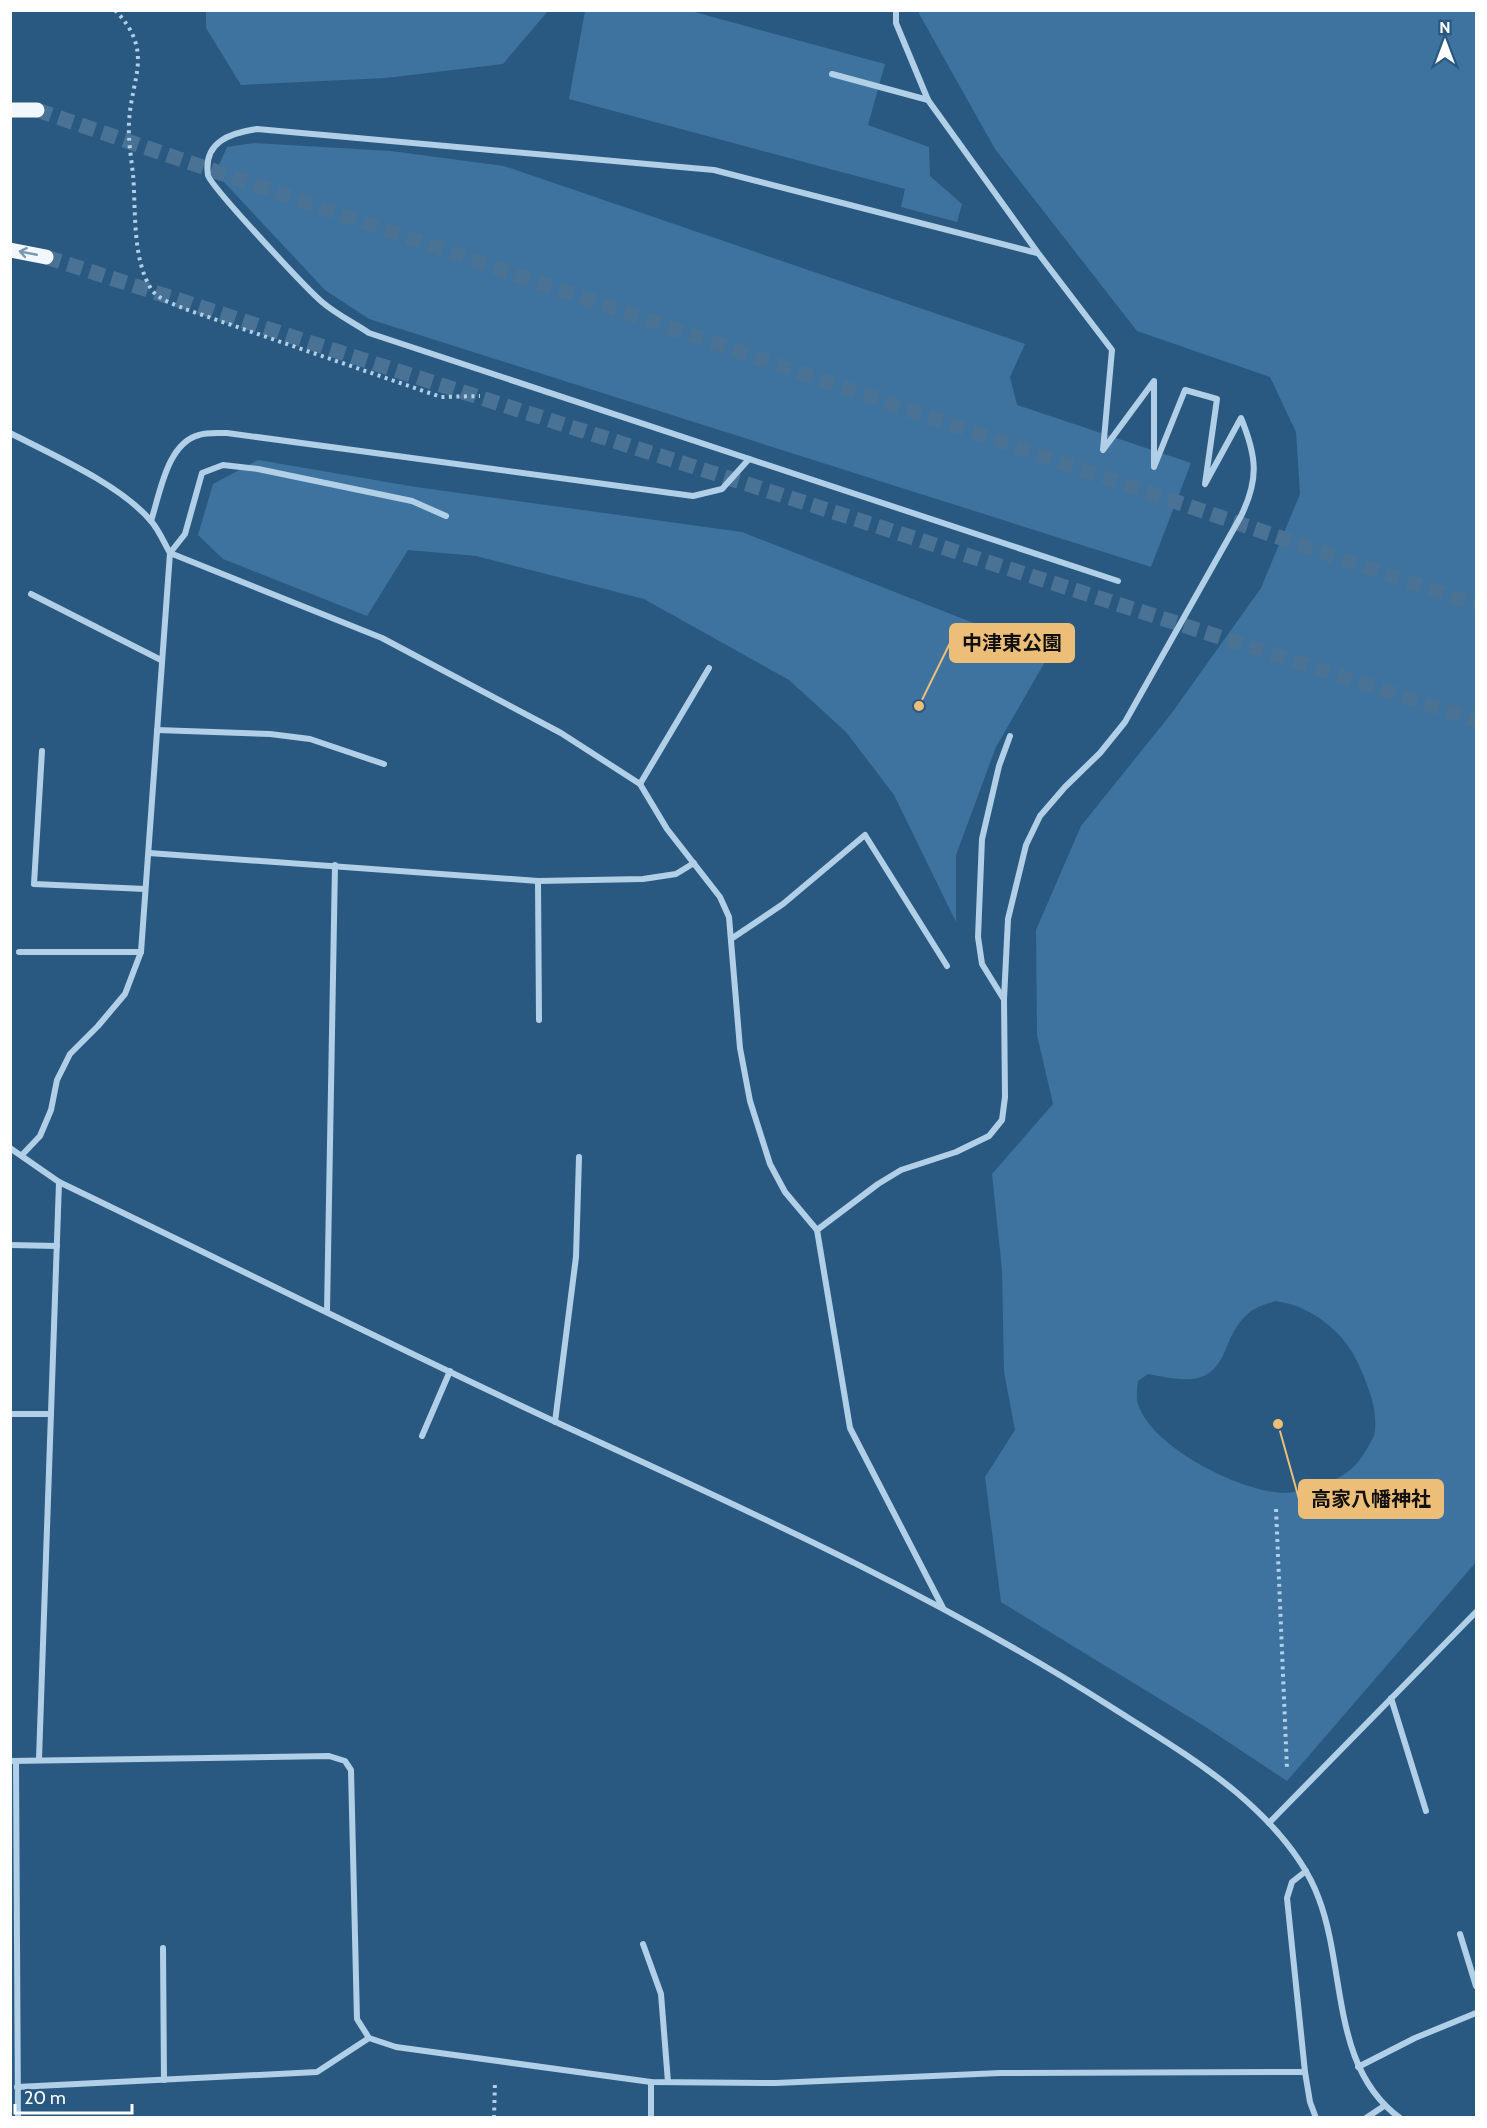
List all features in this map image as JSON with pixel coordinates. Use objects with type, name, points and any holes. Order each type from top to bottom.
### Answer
[{"type":"main road","points":[[10,110],[37,110]]},
{"type":"main road","points":[[10,250],[46,256]]},
{"type":"street","points":[[817,1230],[878,1184],[901,1170],[956,1152],[989,1136],[1002,1120],[1005,1097],[1004,999],[1008,919],[1026,845],[1040,816],[1100,753],[1125,722],[1241,516],[1251,495],[1255,469],[1251,442],[1241,418],[1205,484],[1216,399],[1185,390],[1154,467],[1154,381],[1103,450],[1113,350],[1038,253],[928,100],[896,23],[896,10]]},
{"type":"street","points":[[832,74],[928,100]]},
{"type":"street","points":[[1038,253],[714,170],[257,129],[232,132],[215,143],[208,160],[208,178],[322,302],[369,333],[1118,581]]},
{"type":"street","points":[[10,433],[88,473],[152,521],[170,553],[382,638],[561,733],[640,784],[667,829],[720,897],[729,916],[740,1048],[750,1101],[770,1164],[780,1183],[817,1230],[850,1428],[944,1609]]},
{"type":"street","points":[[152,521],[173,458],[182,443],[198,435],[227,433],[693,496],[722,489],[749,459]]},
{"type":"street","points":[[22,1155],[40,1136],[51,1110],[57,1080],[70,1054],[125,994],[141,952],[170,553],[185,534],[202,473],[223,465],[258,469],[412,501],[446,516]]},
{"type":"street","points":[[30,594],[161,660]]},
{"type":"street","points":[[640,784],[709,668]]},
{"type":"street","points":[[158,730],[270,734],[310,739],[384,764]]},
{"type":"street","points":[[1004,999],[982,964],[978,938],[982,839],[999,766],[1010,736]]},
{"type":"street","points":[[42,751],[34,884],[145,889]]},
{"type":"street","points":[[730,939],[783,904],[865,835],[947,966]]},
{"type":"street","points":[[149,853],[538,881],[643,879],[676,874],[694,863]]},
{"type":"street","points":[[327,1311],[335,865]]},
{"type":"street","points":[[538,881],[539,1020]]},
{"type":"street","points":[[19,952],[141,952]]},
{"type":"street","points":[[10,1148],[59,1182],[555,1422],[747,1510],[944,1609],[1043,1663],[1189,1757],[1236,1792],[1269,1823],[1306,1871],[1327,1922],[1350,2043],[1358,2067],[1384,2106],[1400,2118]]},
{"type":"street","points":[[555,1422],[576,1257],[579,1157]]},
{"type":"street","points":[[39,1759],[59,1182]]},
{"type":"street","points":[[10,1245],[57,1246]]},
{"type":"street","points":[[422,1436],[450,1371]]},
{"type":"street","points":[[10,1414],[51,1414]]},
{"type":"street","points":[[1269,1823],[1476,1612]]},
{"type":"street","points":[[1391,1698],[1426,1811]]},
{"type":"street","points":[[18,2118],[13,1761],[39,1759],[328,1756],[345,1761],[351,1770],[357,2019],[369,2037],[396,2047],[651,2082],[776,2083],[1000,2073],[1305,2072]]},
{"type":"street","points":[[1306,1871],[1292,1882],[1287,1898],[1305,2072],[1310,2102],[1316,2118]]},
{"type":"street","points":[[1460,1934],[1476,1986]]},
{"type":"street","points":[[643,1944],[661,1994],[668,2082]]},
{"type":"street","points":[[164,1948],[164,2080]]},
{"type":"street","points":[[1358,2067],[1415,2038],[1476,2013]]},
{"type":"street","points":[[17,2087],[317,2072],[369,2037]]},
{"type":"street","points":[[651,2082],[651,2118]]},
{"type":"street","points":[[1366,2118],[1384,2106]]},
{"type":"path","points":[[115,10],[126,21],[136,44],[139,69],[129,123],[139,246],[150,289],[165,300],[185,309],[441,397],[487,396],[511,380]]},
{"type":"path","points":[[1276,1509],[1288,1803]]},
{"type":"path","points":[[494,2118],[495,2061]]},
{"type":"shaded area","points":[[206,10],[548,11],[503,64],[386,78],[241,85],[206,28]]},
{"type":"shaded area","points":[[917,10],[1476,11],[1476,1562],[1287,1781],[1204,1726],[1001,1602],[985,1477],[1015,1430],[1004,1372],[1002,1270],[992,1174],[1053,1104],[1037,1035],[1036,930],[1081,826],[1171,714],[1261,588],[1300,494],[1296,432],[1270,377],[1137,331],[995,149]],"holes":[[[1275,1301],[1301,1308],[1325,1322],[1353,1353],[1371,1397],[1375,1432],[1362,1456],[1343,1475],[1327,1482],[1285,1493],[1245,1485],[1200,1465],[1179,1451],[1147,1420],[1138,1404],[1137,1393],[1138,1381],[1148,1374],[1185,1379],[1205,1375],[1221,1360],[1234,1332],[1246,1315]]]},
{"type":"shaded area","points":[[585,11],[691,11],[885,64],[868,125],[929,147],[930,176],[962,204],[957,222],[901,207],[905,189],[569,99]]},
{"type":"shaded area","points":[[254,143],[391,151],[504,166],[1025,344],[1010,377],[1017,405],[1191,463],[1151,567],[369,319],[325,290],[223,181],[218,167],[227,147]]},
{"type":"shaded area","points":[[258,460],[416,487],[742,532],[1050,653],[996,747],[956,855],[956,922],[894,795],[846,732],[789,680],[644,599],[476,556],[408,550],[367,616],[223,559],[198,535],[213,484]]},
{"type":"tunnel","points":[[37,110],[1476,605]]},
{"type":"tunnel","points":[[46,257],[1476,720]]},
{"type":"place","name":"中津東公園","points":[[919,706]]},
{"type":"place","name":"高家八幡神社","points":[[1278,1424]]}]
